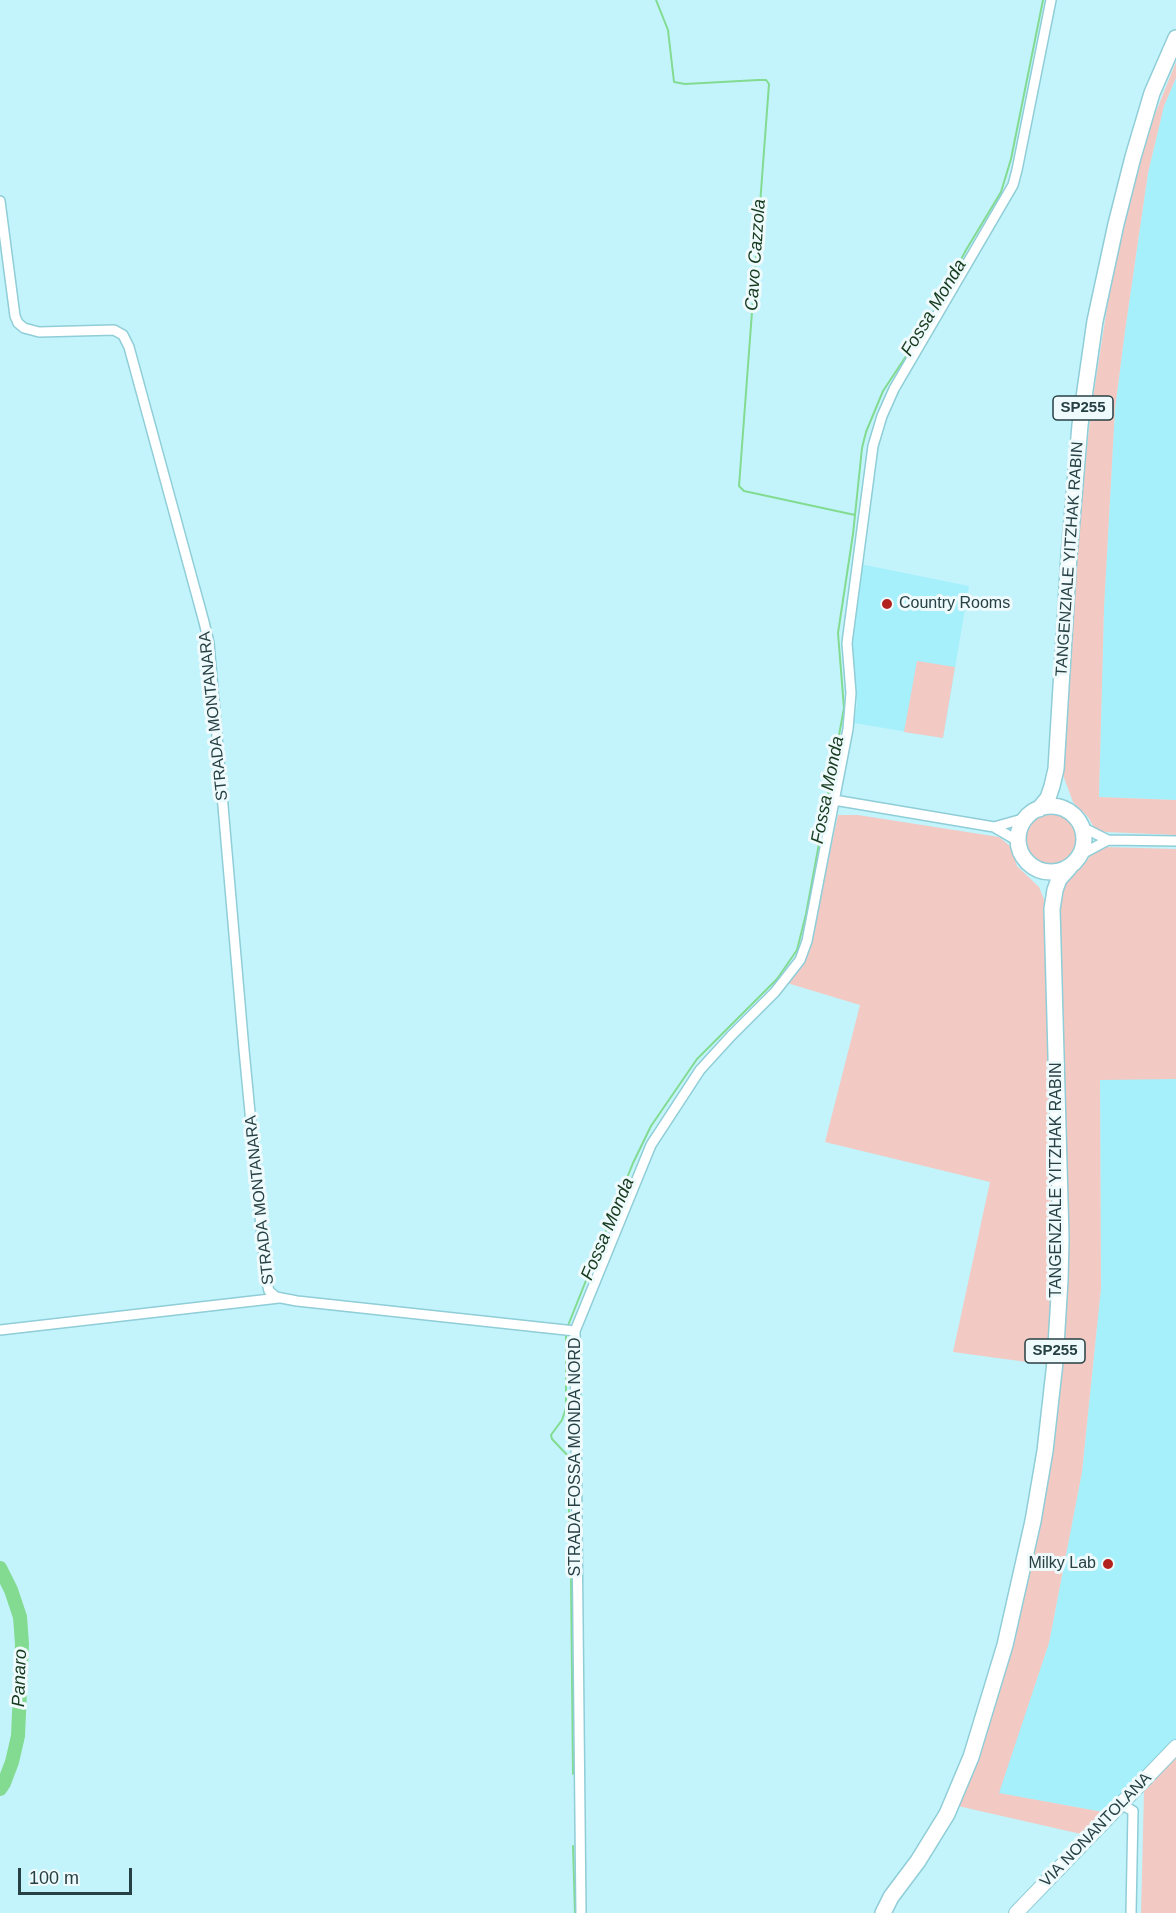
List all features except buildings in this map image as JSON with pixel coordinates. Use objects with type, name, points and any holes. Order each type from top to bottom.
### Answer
[{"type":"main road","name":"TANGENZIALE YITZHAK RABIN","points":[[1026,818],[1039,808],[1050,792],[1056,769],[1080,425],[1095,321],[1116,224],[1136,147],[1152,93],[1176,38]]},
{"type":"main road","name":"TANGENZIALE YITZHAK RABIN","points":[[1056,769],[1068,810],[1077,817],[1082,827]]},
{"type":"main road","points":[[1039,808],[1049,806],[1068,810]]},
{"type":"main road","points":[[1018,840],[1026,818]]},
{"type":"main road","points":[[1080,855],[1085,837],[1082,827]]},
{"type":"main road","name":"TANGENZIALE YITZHAK RABIN","points":[[1018,840],[1023,856],[1034,867],[1047,891],[1052,909]]},
{"type":"main road","name":"TANGENZIALE YITZHAK RABIN","points":[[883,1913],[891,1897],[947,1814],[971,1757],[1005,1645],[1033,1521],[1045,1451],[1055,1362],[1061,1238],[1052,909],[1059,879],[1080,855]]},
{"type":"main road","points":[[1034,867],[1052,872],[1069,868]]},
{"type":"main road","name":"VIA NONANTOLANA","points":[[1016,1913],[1176,1747]]},
{"type":"main road","name":"TANGENZIALE YITZHAK RABIN","points":[[897,1913],[902,1892],[918,1860]]},
{"type":"main road","name":"SP255","points":[[878,1913],[891,1897]]},
{"type":"street","name":"STRADA FOSSA MONDA NORD","points":[[581,1913],[570,1331],[651,1145],[700,1070],[775,992],[801,960],[807,941],[851,706],[847,643],[876,434],[894,389],[1013,185],[1052,0]]},
{"type":"street","name":"STRADA MONTANARA","points":[[0,201],[15,316],[18,323],[24,328],[39,332],[114,330],[123,335],[129,347],[204,622],[209,643],[266,1280],[269,1291],[279,1298]]},
{"type":"street","points":[[834,800],[994,828],[1018,840]]},
{"type":"street","points":[[994,828],[1026,818]]},
{"type":"street","points":[[1082,827],[1108,840]]},
{"type":"street","points":[[1080,855],[1108,840],[1176,841]]},
{"type":"street","name":"STRADA MONTANARA","points":[[0,1330],[279,1298],[570,1331]]},
{"type":"street","points":[[1120,1804],[1133,1811],[1131,1913]]},
{"type":"shaded area","points":[[1176,62],[1176,78],[1164,106],[1148,173],[1115,409],[1104,608],[1099,797],[1176,800],[1176,835],[1106,832],[1096,831],[1088,817],[1073,802],[1063,775],[1079,520],[1091,410],[1111,282],[1145,139]]},
{"type":"shaded area","points":[[1176,78],[1176,800],[1099,797],[1104,608],[1115,409],[1148,173],[1164,106]]},
{"type":"shaded area","points":[[860,564],[969,586],[943,738],[854,723],[857,704],[851,659],[851,637]]},
{"type":"shaded area","points":[[917,661],[955,667],[943,738],[904,732]]},
{"type":"shaded area","points":[[1046,812],[1056,812],[1066,816],[1074,824],[1078,839],[1074,854],[1066,862],[1056,866],[1046,866],[1036,862],[1028,854],[1024,844],[1024,834],[1028,824],[1036,816]]},
{"type":"shaded area","points":[[838,815],[858,815],[999,837],[1010,846],[1017,866],[1039,887],[1048,910],[1054,1252],[1049,1365],[953,1352],[990,1182],[825,1142],[860,1005],[787,983],[810,945]]},
{"type":"shaded area","points":[[1106,847],[1176,849],[1176,1079],[1100,1080],[1101,1288],[1082,1472],[1049,1643],[999,1793],[1103,1812],[1081,1834],[958,1806],[990,1721],[1027,1585],[1045,1492],[1067,1281],[1060,895],[1066,879],[1082,867],[1095,849]]},
{"type":"shaded area","points":[[1100,1079],[1176,1079],[1176,1757],[1119,1815],[998,1793],[1049,1643],[1082,1472],[1101,1288]]},
{"type":"shaded area","points":[[1176,1757],[1176,1913],[1141,1913],[1144,1791]]},
{"type":"waterway","name":"Cavo Cazzola","points":[[656,0],[668,30],[674,82],[685,84],[766,80],[769,84],[739,486],[744,491],[855,515]]},
{"type":"waterway","name":"Fossa Monda","points":[[567,1328],[633,1163],[651,1126],[697,1059],[777,979],[797,950],[806,914],[844,708],[838,633],[866,432],[883,391],[924,329],[966,250],[1001,192],[1011,159],[1043,0]]},
{"type":"waterway","name":"Fossa Monda","points":[[566,1334],[566,1408],[562,1420],[551,1435],[569,1457],[569,1542]]},
{"type":"waterway","name":"Panaro","points":[[0,1568],[11,1590],[20,1617],[22,1644],[18,1736],[12,1762],[0,1789]]},
{"type":"waterway","name":"Fossa Monda","points":[[571,1579],[573,1774]]},
{"type":"waterway","name":"Fossa Monda","points":[[573,1846],[575,1913]]},
{"type":"place","name":"Country Rooms","points":[[887,604]]},
{"type":"place","name":"Milky Lab","points":[[1108,1564]]}]
